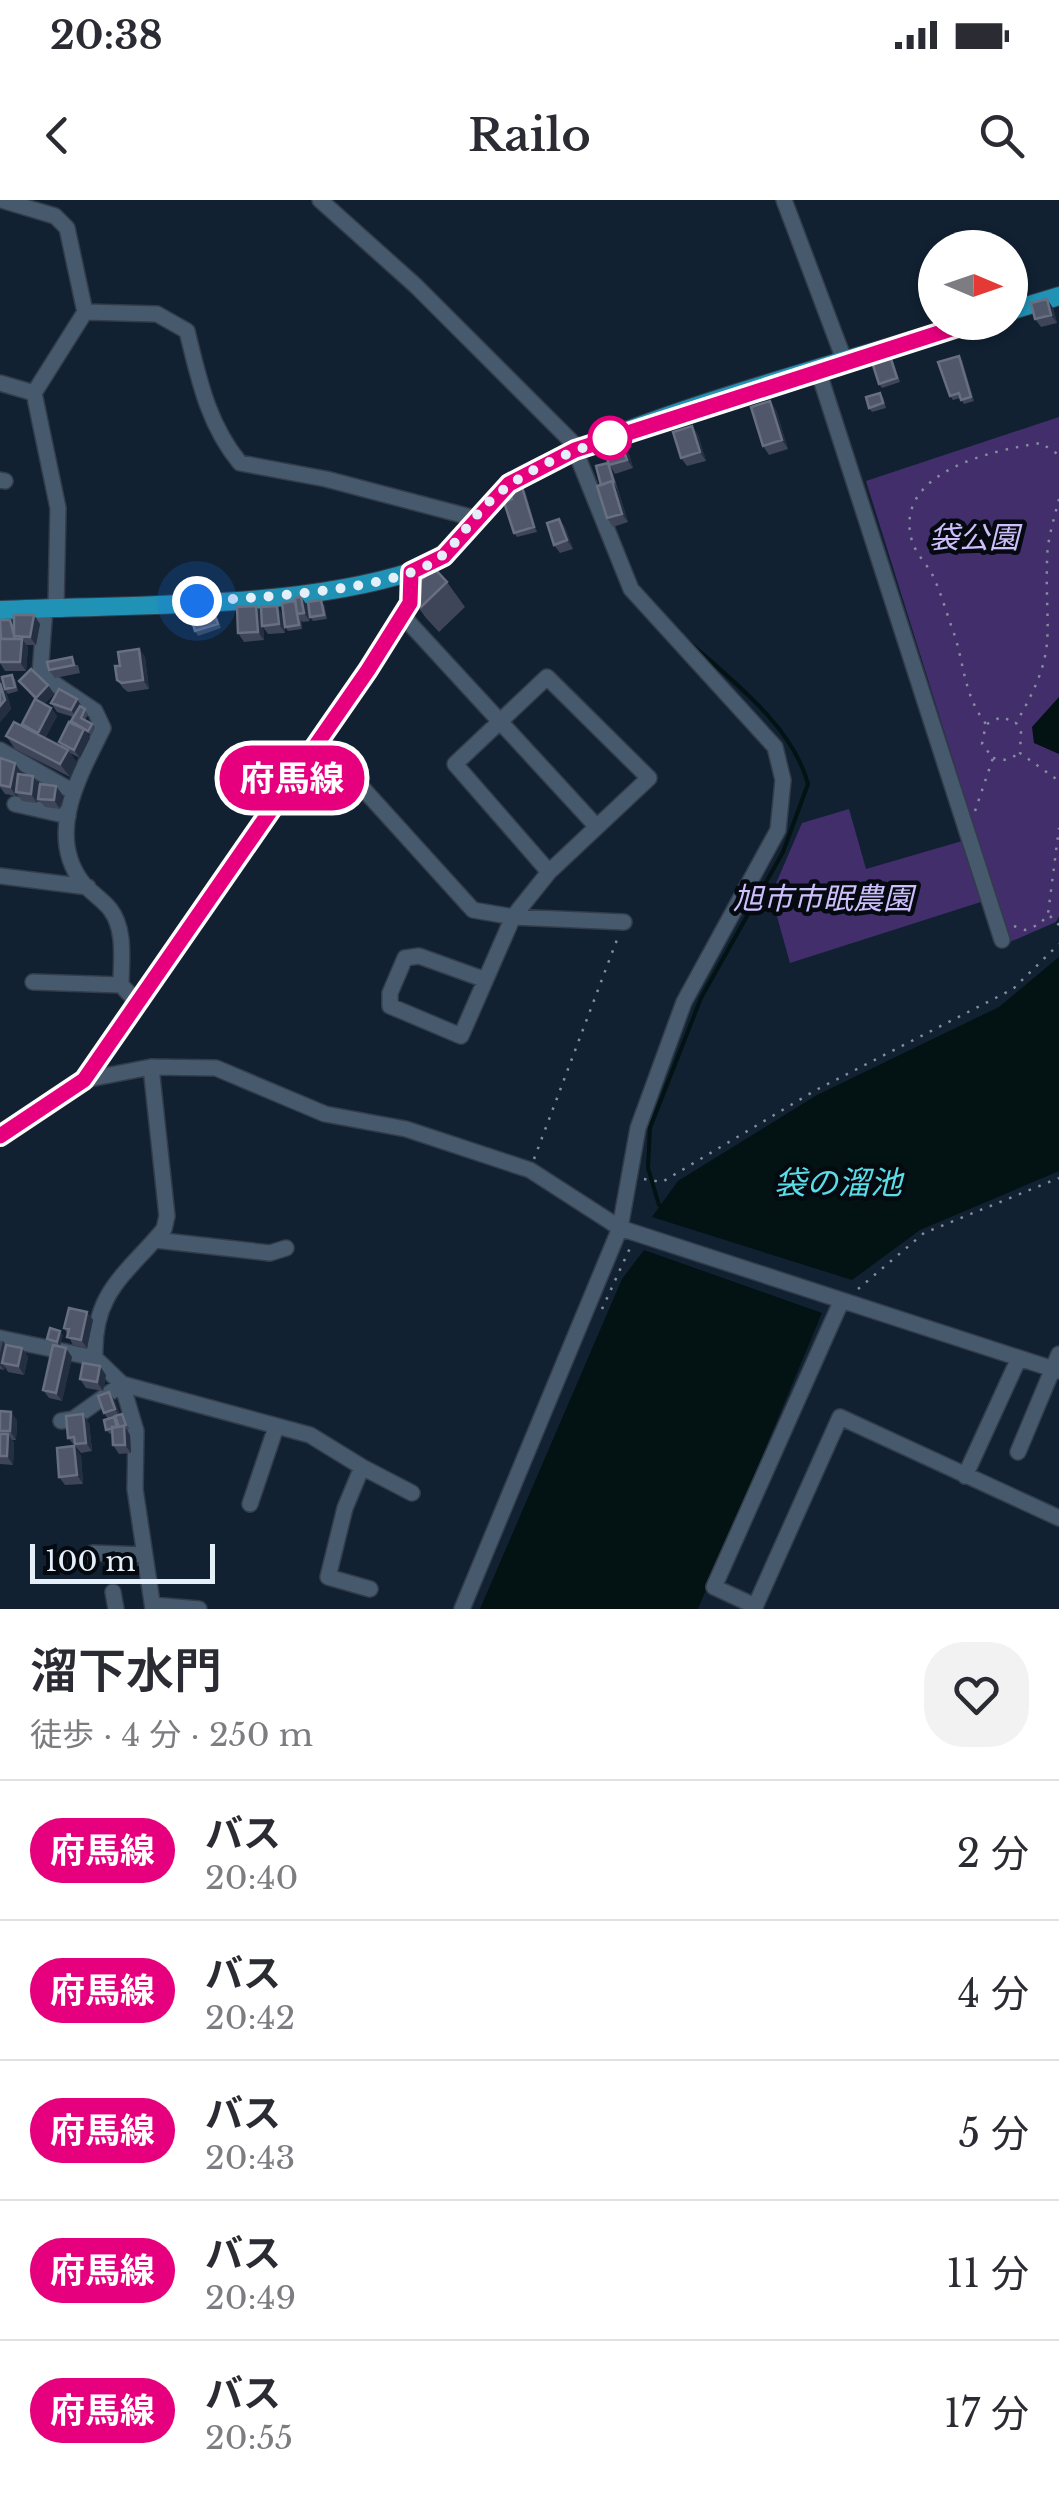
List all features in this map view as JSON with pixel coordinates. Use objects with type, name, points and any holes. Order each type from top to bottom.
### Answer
[{"type":"main road","points":[[1028,305],[1059,296]]},
{"type":"main road","points":[[0,610],[260,597],[411,572],[444,556],[474,518],[509,484],[577,450],[918,339]]},
{"type":"street","points":[[1,200],[55,216],[66,228],[85,312],[34,393],[58,508],[40,674],[95,711],[103,728],[72,791],[69,855],[88,887],[112,911],[122,938],[121,985],[138,1003]]},
{"type":"street","points":[[320,200],[416,286],[577,450],[632,590],[763,729],[774,746],[783,780],[778,830],[684,1002],[650,1086],[620,1228],[462,1609]]},
{"type":"street","points":[[784,200],[844,362]]},
{"type":"street","points":[[85,312],[157,314],[187,331],[207,410],[219,438],[240,464],[326,480],[474,518]]},
{"type":"street","points":[[818,370],[1002,940]]},
{"type":"street","points":[[0,382],[34,393]]},
{"type":"street","points":[[0,1136],[84,1080],[402,615],[412,592],[411,572]]},
{"type":"street","points":[[402,615],[597,827]]},
{"type":"street","points":[[484,979],[419,956],[405,958],[390,993],[390,1006],[462,1036],[513,918],[549,872],[649,778],[547,677],[456,764],[549,872]]},
{"type":"street","points":[[319,740],[473,910],[513,918],[624,922]]},
{"type":"street","points":[[0,750],[72,791]]},
{"type":"street","points":[[15,804],[68,816]]},
{"type":"street","points":[[0,876],[88,887]]},
{"type":"street","points":[[33,982],[121,985]]},
{"type":"street","points":[[84,1080],[152,1068],[216,1068],[326,1114],[406,1128],[530,1170],[620,1228],[846,1298],[1020,1358],[1057,1365],[1018,1452]]},
{"type":"street","points":[[95,1358],[106,1292],[155,1240],[167,1216],[152,1068]]},
{"type":"street","points":[[155,1240],[270,1253],[286,1248]]},
{"type":"street","points":[[846,1298],[714,1587],[754,1608],[840,1417],[1059,1518]]},
{"type":"street","points":[[0,1338],[95,1358],[122,1384],[310,1436],[412,1493]]},
{"type":"street","points":[[966,1476],[1020,1358]]},
{"type":"street","points":[[61,1421],[73,1419],[122,1384]]},
{"type":"street","points":[[122,1384],[136,1431],[135,1489],[153,1607],[198,1609]]},
{"type":"street","points":[[250,1504],[276,1427]]},
{"type":"street","points":[[362,1467],[345,1508],[328,1576],[370,1589]]},
{"type":"street","points":[[93,1554],[144,1555]]},
{"type":"path","points":[[1020,753],[1006,760],[985,753],[982,744],[986,724],[969,702],[962,652],[932,575],[912,543],[909,522],[916,497],[942,473],[1021,446],[1042,443],[1058,448],[1059,455]]},
{"type":"path","points":[[1055,636],[1046,560],[1059,498]]},
{"type":"path","points":[[1016,723],[1040,694]]},
{"type":"path","points":[[986,724],[1000,717],[1016,723],[1021,731],[1020,753]]},
{"type":"path","points":[[1020,753],[1059,781]]},
{"type":"path","points":[[975,812],[993,758]]},
{"type":"path","points":[[1010,924],[1025,930],[1048,914],[1059,828]]},
{"type":"path","points":[[1048,914],[1059,925]]},
{"type":"path","points":[[530,1170],[624,922]]},
{"type":"path","points":[[628,1177],[662,1182],[686,1170],[816,1090],[1013,989],[1059,944]]},
{"type":"path","points":[[846,1298],[924,1234],[1059,1178]]},
{"type":"path","points":[[600,1314],[633,1241]]},
{"type":"green space","name":"袋公園","points":[[1059,417],[1059,916],[1056,922],[1010,942],[866,481]]},
{"type":"green space","name":"旭市市眠農園","points":[[849,809],[866,869],[969,839],[987,900],[790,963],[771,895],[802,823]]},
{"type":"water","points":[[1059,697],[1059,754],[1034,743],[1032,727]]},
{"type":"water","name":"袋の溜池","points":[[1059,957],[1059,1171],[920,1230],[852,1280],[652,1217],[678,1181],[817,1095],[999,1007]]},
{"type":"water","points":[[644,1250],[822,1313],[698,1609],[480,1609],[622,1279]]},
{"type":"building","points":[[1047,299],[1051,315],[1035,319],[1031,303]]},
{"type":"building","points":[[889,353],[897,378],[879,384],[871,359]]},
{"type":"building","points":[[959,356],[971,397],[961,400],[959,393],[950,396],[938,362]]},
{"type":"building","points":[[880,393],[883,403],[869,408],[866,397]]},
{"type":"building","points":[[770,401],[782,440],[763,446],[751,407]]},
{"type":"building","points":[[692,426],[700,452],[681,458],[673,432]]},
{"type":"building","points":[[622,446],[627,460],[609,465],[605,451]]},
{"type":"building","points":[[608,463],[614,483],[601,485],[596,466]]},
{"type":"building","points":[[612,481],[622,514],[607,518],[597,486]]},
{"type":"building","points":[[522,487],[534,527],[514,533],[504,502],[512,499],[509,490]]},
{"type":"building","points":[[559,519],[567,540],[554,545],[547,523]]},
{"type":"building","points":[[434,568],[447,582],[421,607],[408,593]]},
{"type":"building","points":[[301,597],[304,613],[297,614],[295,598]]},
{"type":"building","points":[[321,600],[324,615],[310,617],[308,602]]},
{"type":"building","points":[[295,601],[299,625],[285,627],[282,603]]},
{"type":"building","points":[[256,606],[258,632],[238,633],[237,607]]},
{"type":"building","points":[[277,606],[279,624],[262,626],[261,607]]},
{"type":"building","points":[[213,610],[218,624],[195,631],[191,617]]},
{"type":"building","points":[[14,615],[34,615],[30,637],[14,636]]},
{"type":"building","points":[[0,620],[10,620],[15,639],[1,639]]},
{"type":"building","points":[[0,639],[22,639],[20,662],[0,662]]},
{"type":"building","points":[[139,649],[143,680],[117,680],[118,652]]},
{"type":"building","points":[[72,657],[74,665],[49,670],[47,662]]},
{"type":"building","points":[[31,669],[48,685],[36,698],[19,681]]},
{"type":"building","points":[[12,675],[15,687],[5,689],[2,677]]},
{"type":"building","points":[[59,689],[77,699],[71,710],[51,703]]},
{"type":"building","points":[[35,699],[51,708],[38,733],[22,724]]},
{"type":"building","points":[[80,706],[85,709],[81,718],[92,724],[88,731],[71,721]]},
{"type":"building","points":[[14,722],[68,750],[60,764],[6,736]]},
{"type":"building","points":[[69,722],[84,729],[74,750],[59,742]]},
{"type":"building","points":[[0,758],[15,763],[10,787],[0,785]]},
{"type":"building","points":[[18,774],[33,776],[31,794],[16,792]]},
{"type":"building","points":[[40,784],[56,786],[54,800],[38,799]]},
{"type":"building","points":[[69,1308],[87,1312],[81,1340],[67,1337],[69,1329],[64,1328]]},
{"type":"building","points":[[50,1328],[60,1331],[57,1342],[47,1339]]},
{"type":"building","points":[[6,1345],[22,1348],[18,1366],[2,1363]]},
{"type":"building","points":[[53,1345],[66,1348],[56,1393],[43,1390]]},
{"type":"building","points":[[83,1363],[100,1366],[97,1382],[80,1379]]},
{"type":"building","points":[[109,1392],[115,1409],[104,1413],[98,1396]]},
{"type":"building","points":[[0,1411],[11,1412],[10,1431],[0,1431]]},
{"type":"building","points":[[83,1414],[86,1443],[75,1444],[74,1437],[68,1438],[66,1416]]},
{"type":"building","points":[[122,1414],[126,1425],[119,1427],[115,1416]]},
{"type":"building","points":[[114,1417],[117,1427],[106,1430],[104,1420]]},
{"type":"building","points":[[124,1426],[125,1445],[113,1445],[112,1427]]},
{"type":"building","points":[[0,1434],[8,1434],[7,1456],[0,1456]]},
{"type":"building","points":[[74,1446],[77,1475],[59,1477],[57,1448]]},
{"type":"waterway","points":[[659,1205],[648,1168],[650,1128],[701,998],[783,852],[808,784],[776,725],[690,643]]},
{"type":"bus line","name":"府馬線","points":[[0,1136],[52,1105],[84,1080],[368,670],[410,603],[411,572],[444,556],[474,518],[509,484],[575,450],[918,339]]},
{"type":"route","points":[[197,601],[337,588],[428,566],[444,556],[474,518],[509,484],[575,450],[616,436],[610,438]]}]
